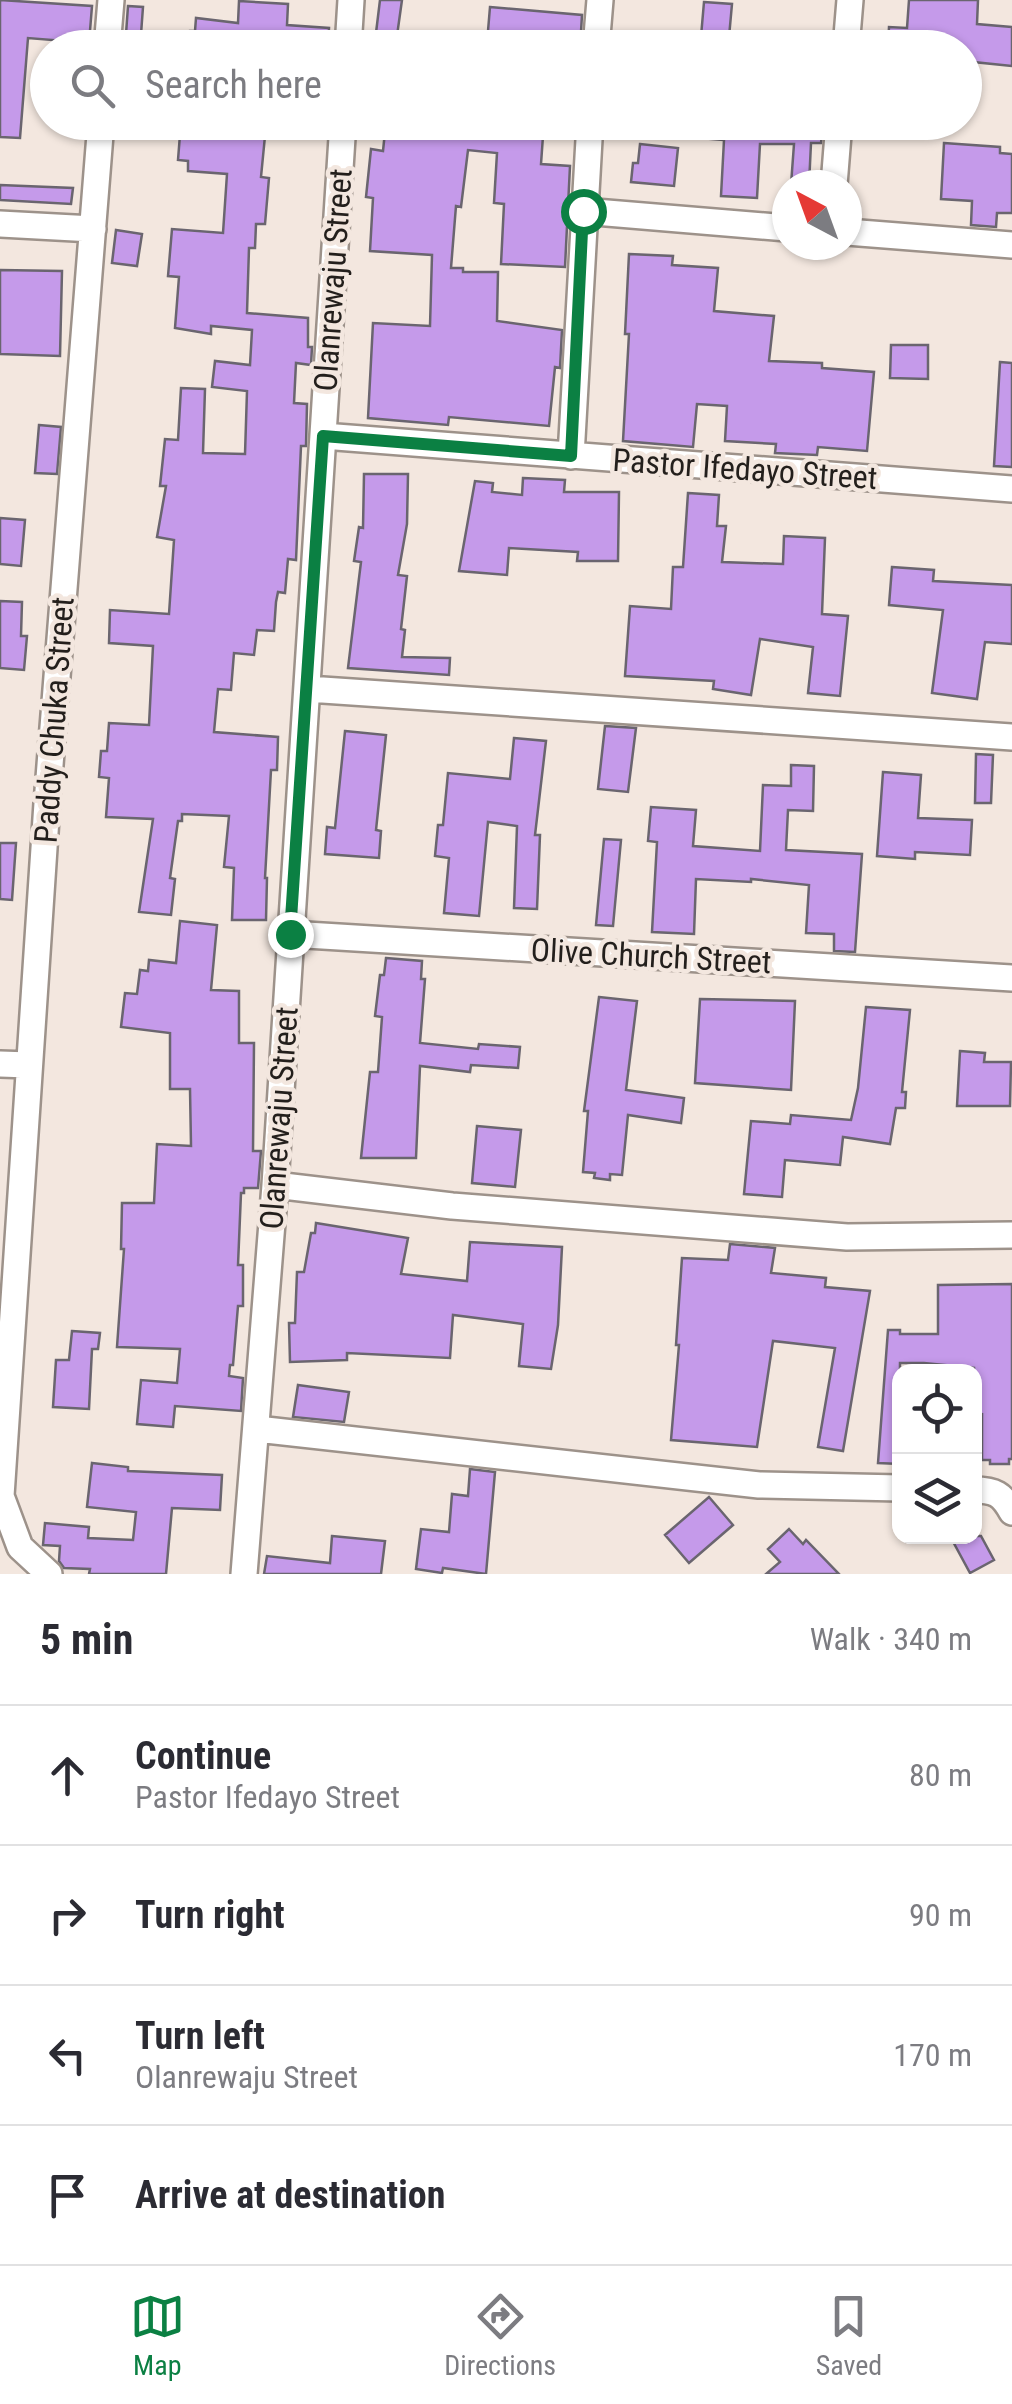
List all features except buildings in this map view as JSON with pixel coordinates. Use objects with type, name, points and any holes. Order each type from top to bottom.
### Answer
[{"type":"street","points":[[108,30],[111,0]]},
{"type":"street","points":[[349,30],[351,0]]},
{"type":"street","points":[[598,30],[600,0]]},
{"type":"street","points":[[848,30],[850,0]]},
{"type":"street","name":"Paddy Chuka Street","points":[[49,1574],[20,1547],[2,1496],[7,1319],[100,140]]},
{"type":"street","name":"Olanrewaju Street","points":[[244,1574],[275,1185],[342,140]]},
{"type":"street","name":"Pastor Ifedayo Street","points":[[589,140],[571,456],[1012,489]]},
{"type":"street","points":[[835,170],[838,140]]},
{"type":"street","points":[[583,211],[772,227]]},
{"type":"street","points":[[0,224],[93,229]]},
{"type":"street","points":[[862,233],[1012,245]]},
{"type":"street","points":[[323,436],[571,456]]},
{"type":"street","points":[[308,690],[1012,736]]},
{"type":"street","name":"Olive Church Street","points":[[290,934],[1012,978]]},
{"type":"street","points":[[0,1064],[29,1066]]},
{"type":"street","points":[[275,1185],[452,1206],[848,1236],[1012,1235]]},
{"type":"street","points":[[257,1430],[758,1485],[892,1488]]},
{"type":"street","points":[[982,1490],[994,1490],[1012,1512]]},
{"type":"route","points":[[290,934],[323,436],[571,456],[583,211]]}]
